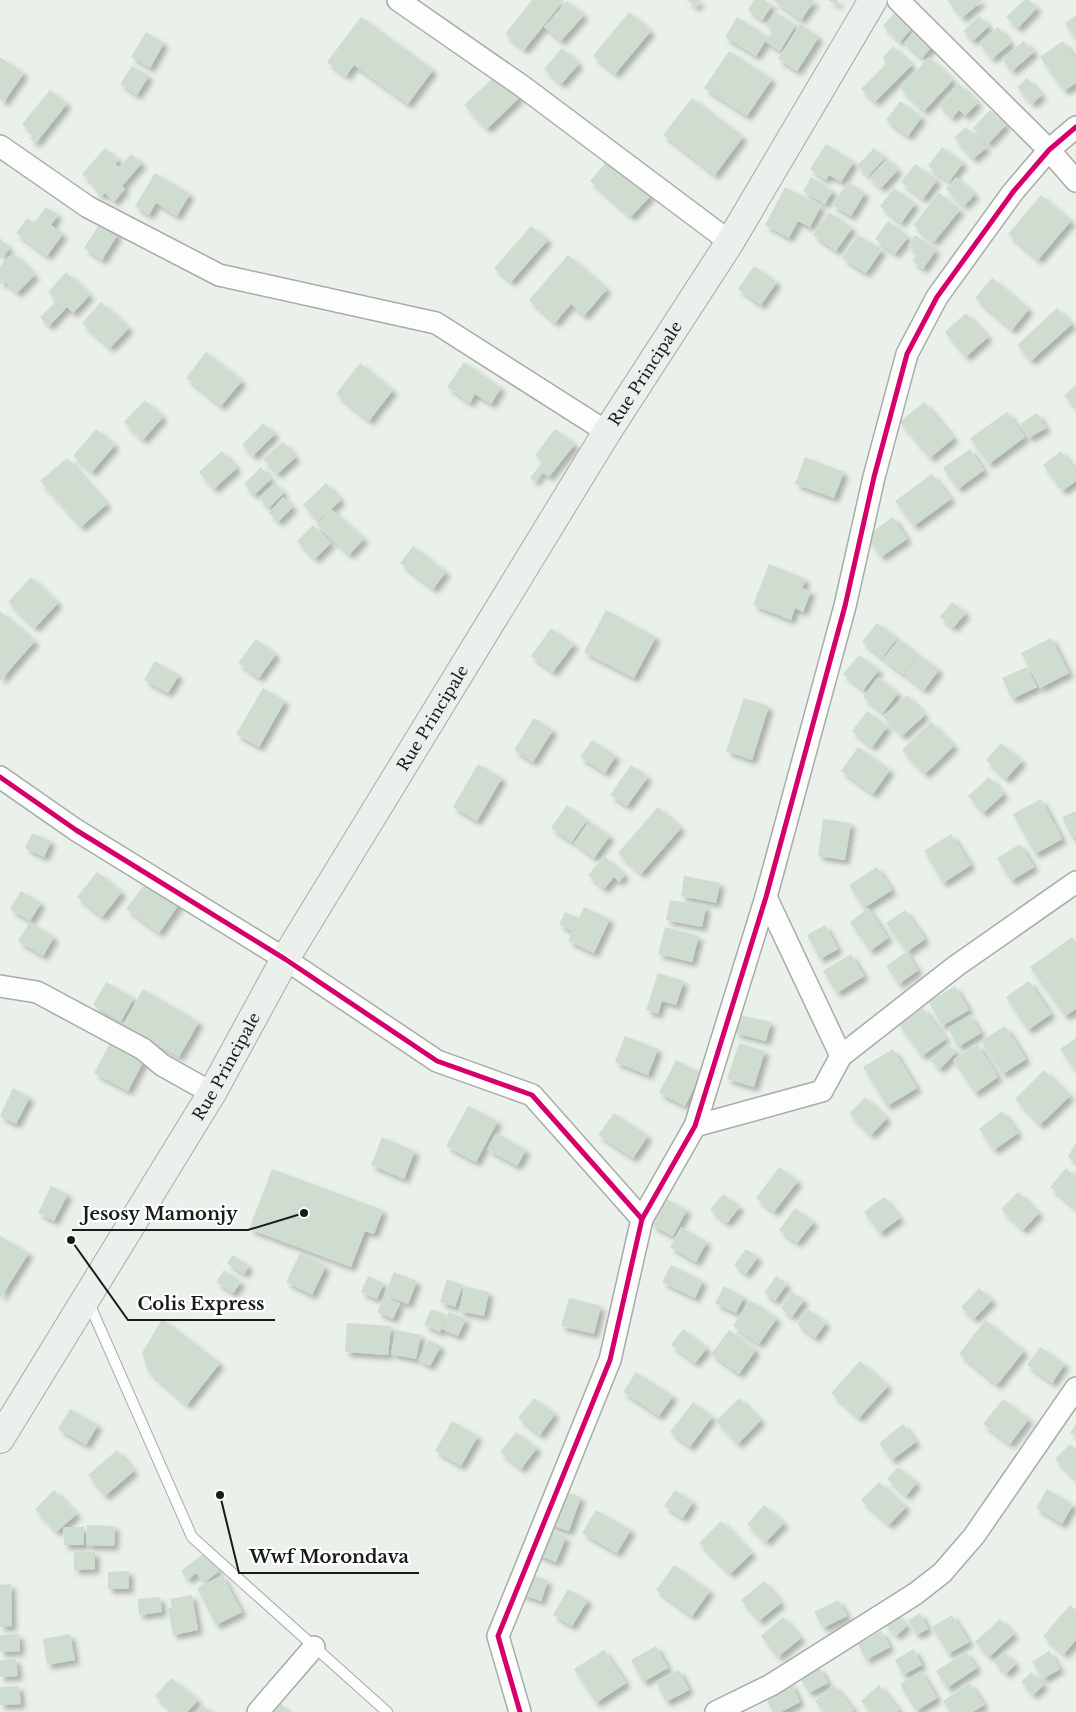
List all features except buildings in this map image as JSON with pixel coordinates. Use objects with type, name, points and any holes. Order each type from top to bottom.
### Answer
[{"type":"main road","name":"Rue Principale","points":[[0,1439],[212,1093],[285,959],[607,432],[730,242],[873,0]]},
{"type":"street","points":[[398,0],[522,86],[730,242]]},
{"type":"street","points":[[898,0],[1050,150],[1076,181]]},
{"type":"street","points":[[520,1712],[498,1636],[610,1360],[642,1219],[695,1126],[766,897],[845,606],[874,478],[907,354],[937,297],[1013,192],[1050,150],[1076,127]]},
{"type":"street","points":[[0,146],[88,207],[220,275],[436,323],[607,432]]},
{"type":"street","points":[[0,777],[76,830],[285,959],[437,1061],[532,1095],[642,1219]]},
{"type":"street","points":[[695,1126],[822,1091],[841,1056],[956,966],[1076,882]]},
{"type":"street","points":[[766,897],[841,1056]]},
{"type":"street","points":[[0,986],[36,992],[143,1049],[162,1065],[212,1093]]},
{"type":"street","points":[[716,1712],[771,1685],[916,1594],[942,1573],[974,1536],[1076,1388]]},
{"type":"street","points":[[258,1712],[314,1647]]},
{"type":"lane","points":[[87,1298],[192,1537],[387,1712]]},
{"type":"cycle path","points":[[642,1219],[695,1126],[766,897],[845,606],[874,477],[907,354],[937,297],[1013,192],[1049,150],[1076,127]]},
{"type":"cycle path","points":[[0,777],[76,830],[285,959],[437,1061],[532,1095],[642,1219],[610,1360],[498,1636],[520,1712]]},
{"type":"place","name":"Jesosy Mamonjy","points":[[304,1213]]},
{"type":"place","name":"Colis Express","points":[[71,1240]]},
{"type":"place","name":"Wwf Morondava","points":[[220,1495]]}]
